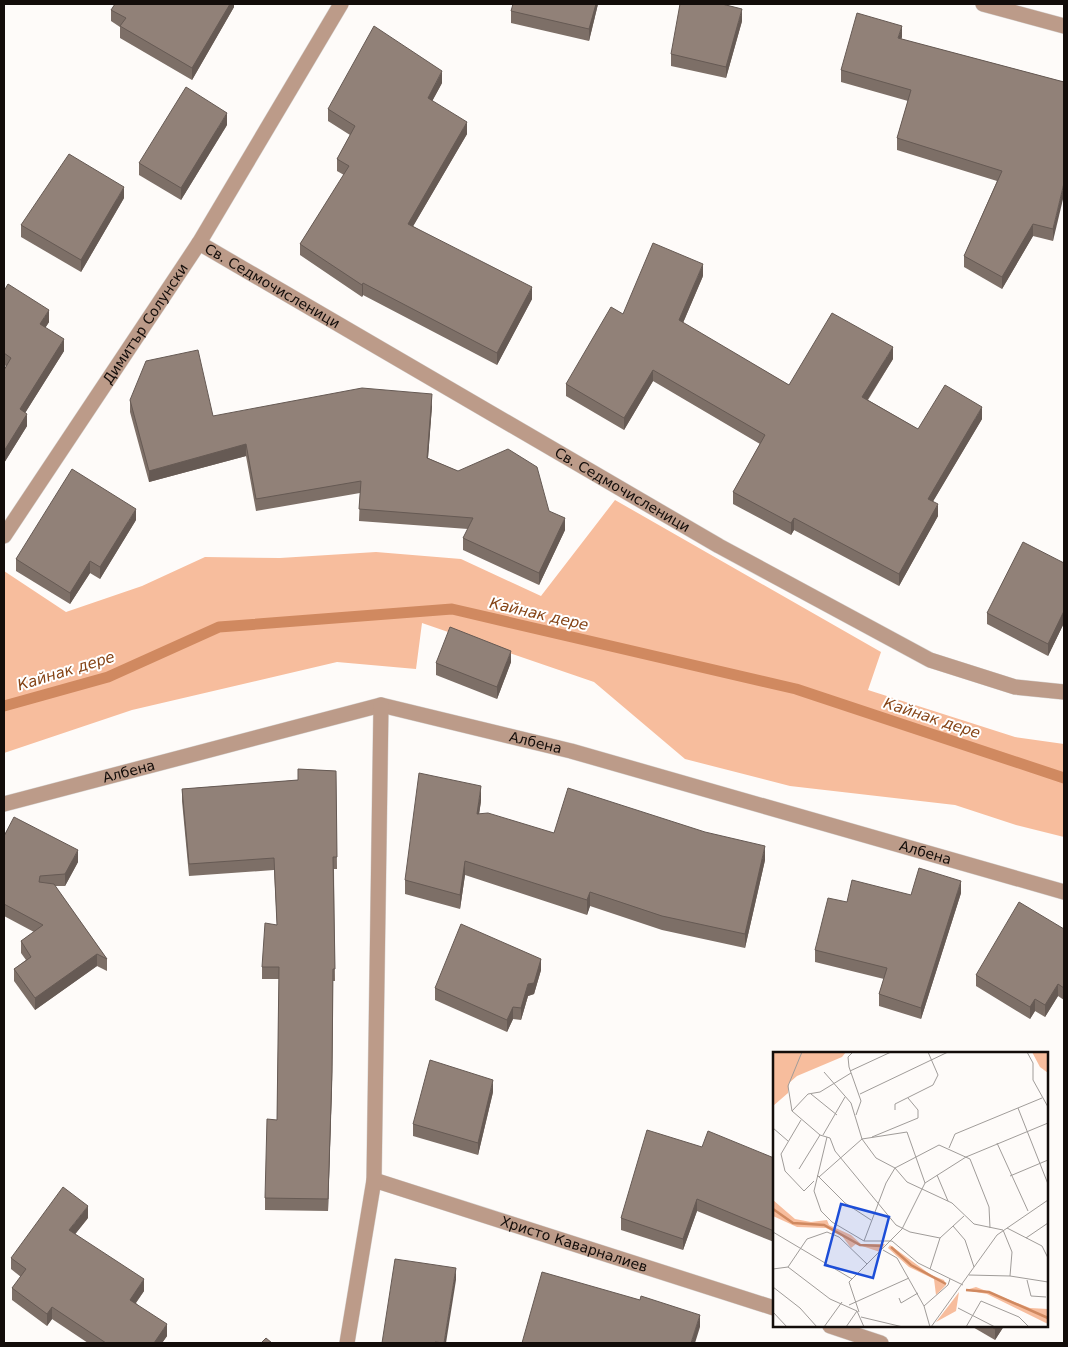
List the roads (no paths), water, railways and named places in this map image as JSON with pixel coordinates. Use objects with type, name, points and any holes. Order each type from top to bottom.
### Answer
[{"type":"street","name":"Димитър Солунски","points":[[4,536],[199,243],[341,4]]},
{"type":"street","points":[[983,4],[1064,26]]},
{"type":"street","name":"Св. Седмочисленици","points":[[199,243],[718,546],[930,660],[1015,687],[1064,692]]},
{"type":"street","points":[[347,1343],[374,1180],[381,705]]},
{"type":"street","name":"Албена","points":[[4,804],[381,705],[571,751],[1064,892]]},
{"type":"street","name":"Христо Каварналиев","points":[[374,1180],[773,1308]]},
{"type":"street","points":[[833,1327],[881,1343]]},
{"type":"waterway","name":"Кайнак дере","points":[[4,706],[108,677],[219,627],[452,609],[796,689],[1064,778]]}]
